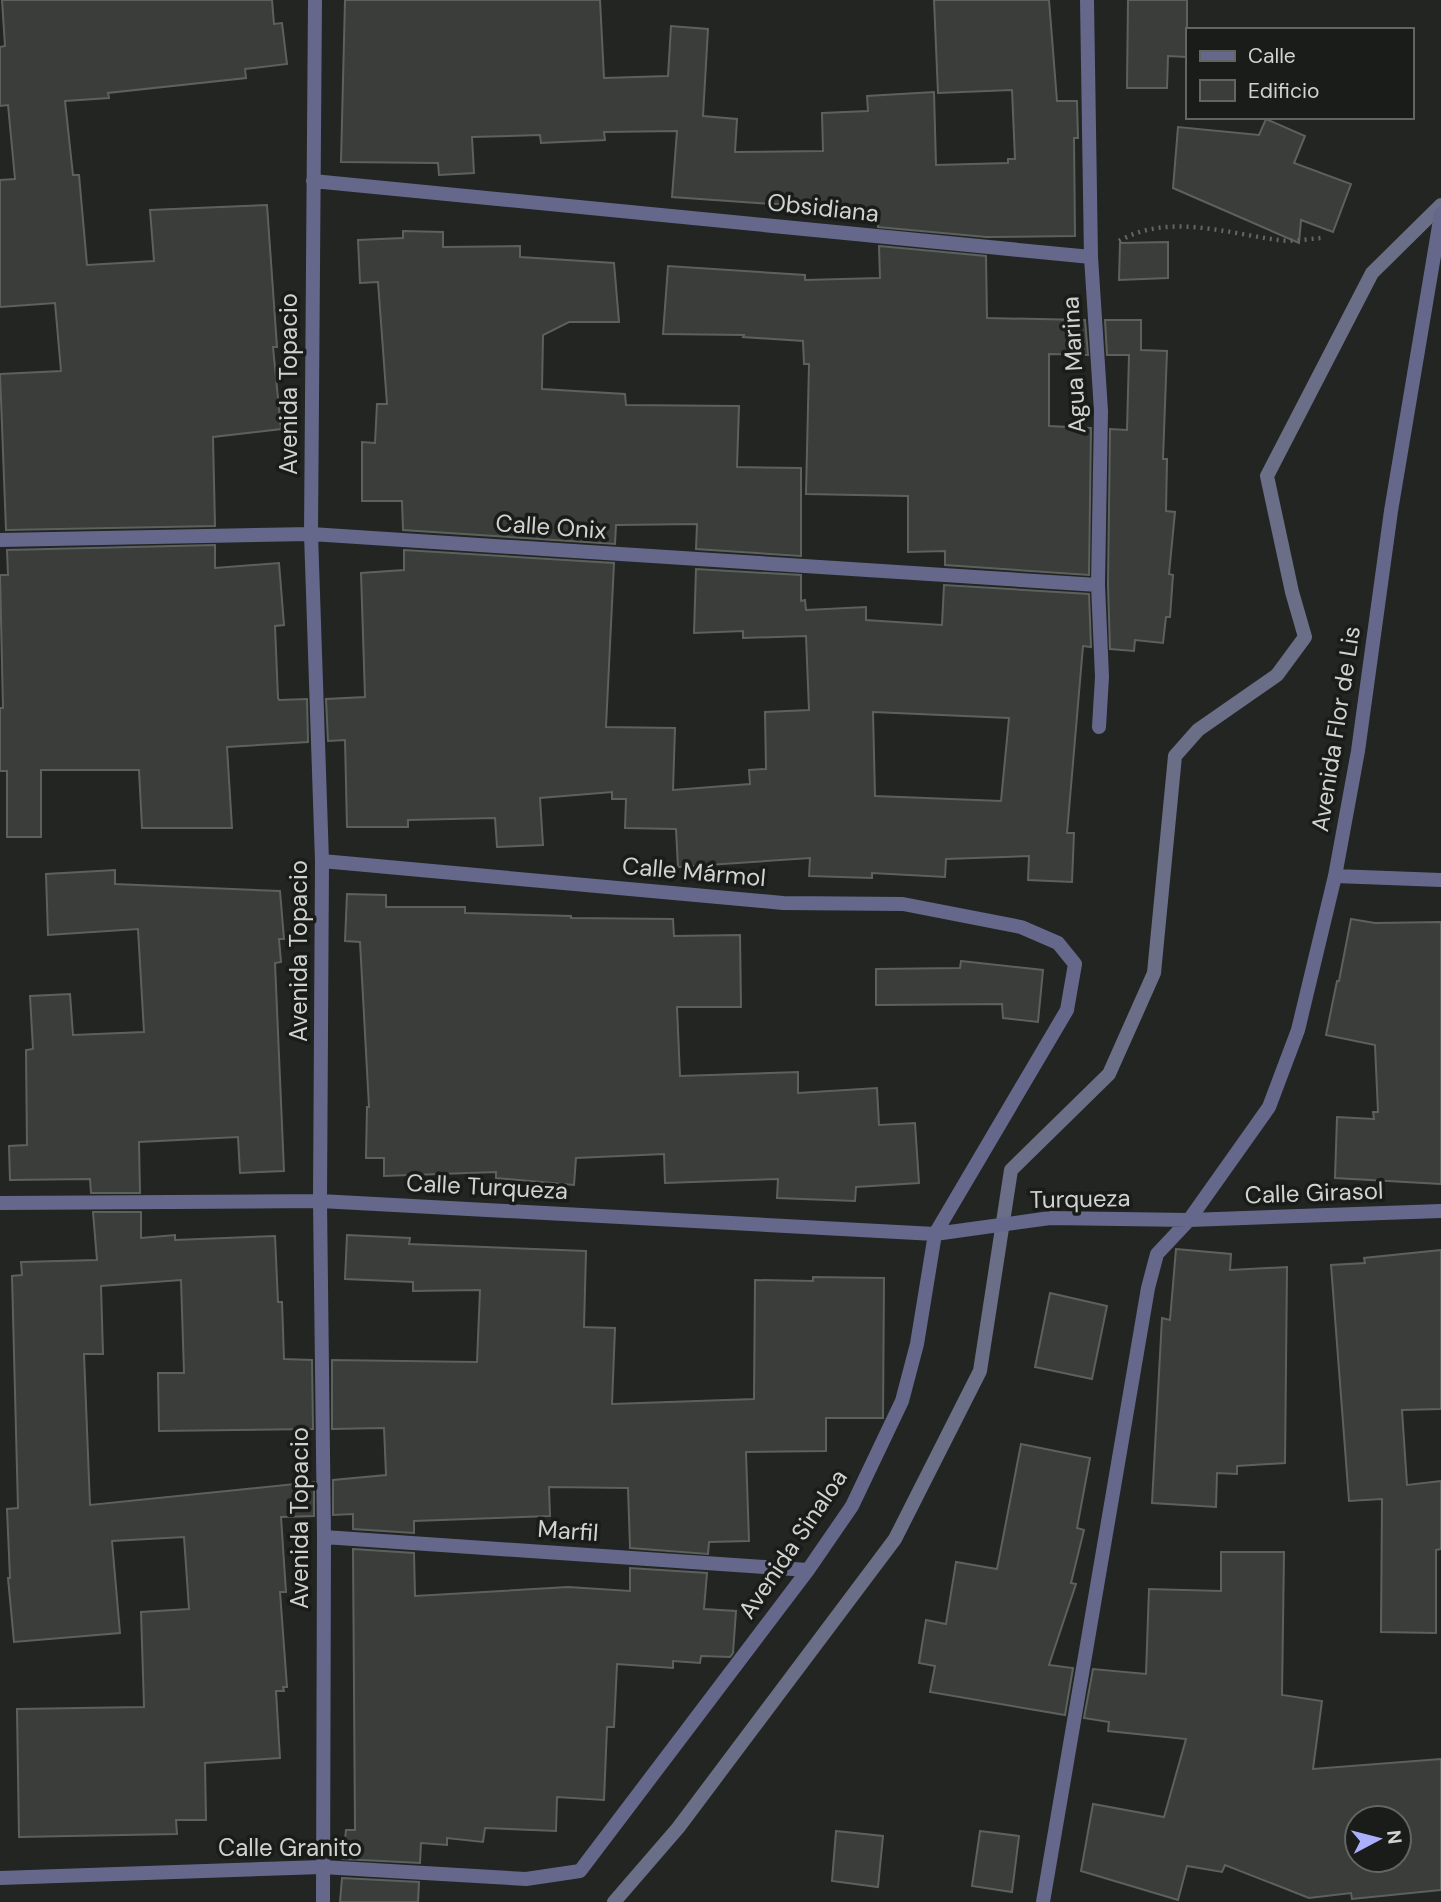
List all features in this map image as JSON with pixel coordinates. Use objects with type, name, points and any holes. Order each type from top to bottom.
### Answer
[{"type":"street","name":"Avenida Topacio","points":[[315,0],[311,534],[322,861],[320,1201],[324,1537],[323,1902]]},
{"type":"street","name":"Agua Marina","points":[[1087,0],[1091,257],[1101,411],[1098,585],[1102,677],[1099,727]]},
{"type":"street","name":"Obsidiana","points":[[313,181],[1091,257]]},
{"type":"street","name":"Avenida Flor de Lis","points":[[1189,1220],[1269,1107],[1298,1030],[1335,876],[1358,751],[1391,511],[1441,214]]},
{"type":"street","name":"Calle Onix","points":[[0,540],[311,534],[1098,585]]},
{"type":"street","name":"Calle Mármol","points":[[322,861],[783,903],[903,904],[1021,926],[1058,943]]},
{"type":"street","points":[[1335,876],[1441,880]]},
{"type":"street","name":"Avenida Sinaloa","points":[[580,1871],[808,1570],[852,1506],[902,1401],[917,1344],[935,1234],[1067,1010],[1075,964],[1058,943]]},
{"type":"street","name":"Calle Turqueza","points":[[0,1203],[320,1201],[935,1234],[971,1230]]},
{"type":"street","name":"Calle Girasol","points":[[1189,1220],[1441,1211]]},
{"type":"street","name":"Turqueza","points":[[971,1230],[1050,1218],[1189,1220]]},
{"type":"street","points":[[1043,1902],[1148,1288],[1157,1254],[1189,1220]]},
{"type":"street","name":"Marfil","points":[[324,1537],[808,1570]]},
{"type":"street","name":"Calle Granito","points":[[0,1878],[322,1867],[526,1879],[580,1871]]},
{"type":"path","points":[[1091,257],[1123,238],[1144,230],[1189,226],[1281,240],[1321,239]]},
{"type":"building","points":[[2,0],[272,0],[274,24],[282,23],[287,64],[245,69],[246,78],[108,93],[109,98],[65,101],[73,175],[79,175],[87,265],[154,261],[150,210],[267,205],[277,347],[273,347],[281,429],[213,437],[215,526],[6,530],[0,374],[61,371],[55,303],[0,307],[0,180],[15,179],[8,105],[0,106],[0,47],[5,46]]},
{"type":"building","points":[[345,0],[600,0],[604,78],[668,76],[671,26],[708,29],[703,116],[737,119],[735,152],[823,151],[822,113],[868,111],[867,96],[934,92],[936,165],[1008,163],[1008,159],[1015,159],[1012,90],[938,93],[934,0],[1049,0],[1057,101],[1077,101],[1078,138],[1074,138],[1075,236],[986,237],[878,227],[877,209],[810,211],[809,203],[772,204],[672,197],[677,131],[604,132],[605,140],[541,143],[540,135],[472,137],[474,173],[439,175],[438,163],[341,162]]},
{"type":"building","points":[[1128,0],[1187,0],[1186,57],[1168,56],[1167,88],[1127,88]]},
{"type":"building","points":[[1266,119],[1305,136],[1294,163],[1351,184],[1333,232],[1301,220],[1299,243],[1173,188],[1178,127],[1259,135]]},
{"type":"building","points":[[403,231],[443,232],[443,247],[520,246],[520,257],[614,263],[619,322],[569,322],[543,335],[542,389],[625,394],[626,405],[739,406],[737,467],[801,468],[801,556],[696,549],[697,524],[616,525],[615,544],[403,530],[402,501],[362,501],[362,442],[375,443],[377,404],[387,404],[378,282],[360,283],[358,240],[403,238]]},
{"type":"building","points":[[1168,242],[1168,278],[1119,280],[1120,243]]},
{"type":"building","points":[[879,246],[986,256],[987,318],[1085,320],[1088,355],[1049,354],[1049,426],[1091,428],[1089,575],[945,565],[945,551],[908,552],[908,496],[806,494],[809,364],[804,364],[803,341],[743,337],[744,335],[663,334],[668,266],[805,275],[805,280],[880,278]]},
{"type":"building","points":[[1105,320],[1141,320],[1141,350],[1167,351],[1163,459],[1167,459],[1166,511],[1175,512],[1169,574],[1173,575],[1170,617],[1166,617],[1163,643],[1135,640],[1134,651],[1110,649],[1110,429],[1127,430],[1129,355],[1107,355]]},
{"type":"building","points":[[215,545],[215,568],[279,563],[284,625],[275,626],[278,698],[307,699],[308,742],[227,747],[232,828],[142,828],[139,770],[41,770],[41,837],[7,837],[7,771],[0,771],[0,708],[3,708],[0,575],[8,575],[7,550]]},
{"type":"building","points":[[404,550],[614,563],[606,727],[675,728],[673,790],[750,784],[749,770],[766,769],[765,712],[809,710],[806,636],[743,638],[743,631],[694,633],[696,569],[801,575],[801,601],[805,600],[806,610],[866,607],[866,620],[942,625],[944,585],[1089,594],[1091,647],[1083,646],[1067,833],[1074,833],[1072,882],[1028,880],[1029,856],[946,859],[945,877],[872,873],[872,878],[809,876],[810,858],[678,867],[676,829],[625,828],[626,799],[612,799],[612,792],[540,798],[543,845],[497,847],[495,818],[408,820],[408,827],[347,827],[345,740],[328,741],[326,699],[365,697],[361,573],[404,570]],"holes":[[[873,712],[1009,718],[1001,801],[875,796]]]},
{"type":"building","points":[[115,870],[115,884],[280,891],[284,939],[279,939],[281,962],[275,963],[284,1171],[240,1173],[238,1137],[139,1142],[140,1193],[91,1193],[90,1179],[10,1180],[9,1146],[27,1145],[26,1050],[33,1049],[30,996],[70,994],[73,1035],[144,1032],[138,929],[48,935],[46,874]]},
{"type":"building","points":[[347,894],[386,895],[386,907],[465,907],[465,913],[673,919],[674,936],[740,935],[741,1007],[677,1007],[680,1076],[798,1072],[798,1093],[877,1088],[879,1125],[915,1123],[919,1183],[856,1187],[855,1201],[777,1198],[778,1179],[665,1183],[664,1154],[576,1158],[574,1185],[496,1178],[496,1172],[384,1176],[384,1158],[366,1158],[369,1107],[360,942],[345,941]]},
{"type":"building","points":[[1351,919],[1375,923],[1441,922],[1441,1184],[1335,1178],[1337,1117],[1374,1119],[1373,1112],[1378,1112],[1375,1045],[1326,1035]]},
{"type":"building","points":[[961,961],[1043,970],[1038,1022],[1003,1018],[1002,1004],[876,1005],[876,969],[960,968]]},
{"type":"building","points":[[93,1212],[141,1212],[141,1238],[175,1235],[175,1240],[275,1236],[278,1302],[282,1302],[284,1359],[312,1360],[313,1429],[159,1431],[158,1373],[184,1373],[181,1280],[101,1286],[103,1354],[84,1354],[90,1505],[314,1482],[314,1516],[281,1517],[286,1592],[280,1592],[287,1687],[283,1687],[284,1691],[276,1691],[280,1758],[205,1763],[206,1820],[176,1820],[177,1834],[19,1837],[17,1709],[144,1707],[141,1612],[189,1609],[184,1537],[112,1541],[120,1633],[14,1642],[8,1578],[7,1509],[18,1508],[12,1276],[22,1275],[21,1262],[97,1260]]},
{"type":"building","points":[[347,1235],[410,1238],[409,1244],[586,1251],[584,1327],[615,1328],[612,1404],[754,1399],[755,1280],[813,1281],[813,1277],[884,1278],[883,1418],[826,1418],[826,1451],[746,1452],[749,1541],[709,1542],[708,1554],[630,1548],[628,1488],[549,1487],[550,1516],[414,1521],[414,1533],[353,1529],[353,1514],[333,1515],[333,1480],[386,1475],[384,1428],[332,1429],[332,1360],[477,1362],[480,1290],[413,1291],[413,1282],[345,1279]]},
{"type":"building","points":[[1176,1249],[1231,1254],[1230,1270],[1287,1267],[1285,1463],[1237,1466],[1237,1474],[1217,1473],[1216,1507],[1152,1503],[1162,1318],[1170,1320]]},
{"type":"building","points":[[1441,1250],[1441,1409],[1402,1410],[1407,1485],[1441,1481],[1441,1549],[1436,1550],[1436,1633],[1381,1632],[1382,1499],[1349,1501],[1331,1265],[1365,1263],[1364,1258]]},
{"type":"building","points":[[1050,1293],[1107,1306],[1092,1379],[1035,1367]]},
{"type":"building","points":[[1021,1444],[1090,1458],[1077,1528],[1084,1530],[1071,1583],[1076,1584],[1049,1665],[1073,1668],[1065,1715],[930,1692],[935,1666],[919,1663],[926,1620],[946,1624],[956,1562],[997,1569]]},
{"type":"building","points":[[353,1549],[414,1553],[415,1596],[568,1587],[630,1591],[630,1568],[707,1573],[704,1609],[736,1611],[733,1653],[730,1657],[701,1656],[700,1663],[673,1661],[673,1668],[617,1664],[614,1727],[607,1727],[604,1800],[557,1797],[556,1831],[485,1828],[483,1842],[447,1838],[447,1845],[421,1843],[420,1863],[343,1859],[346,1830],[355,1830]]},
{"type":"building","points":[[1221,1552],[1284,1552],[1282,1695],[1322,1701],[1313,1769],[1441,1759],[1441,1890],[1352,1899],[1351,1893],[1309,1898],[1225,1865],[1222,1872],[1187,1866],[1178,1900],[1081,1871],[1093,1804],[1164,1817],[1186,1739],[1108,1731],[1109,1722],[1084,1718],[1093,1669],[1146,1674],[1149,1589],[1221,1591]]},
{"type":"building","points":[[836,1831],[883,1836],[878,1887],[832,1881]]},
{"type":"building","points":[[980,1831],[1019,1836],[1012,1892],[972,1886]]},
{"type":"building","points":[[342,1878],[419,1882],[418,1902],[340,1902]]},
{"type":"waterway","points":[[614,1902],[678,1828],[895,1539],[980,1371],[1011,1170],[1109,1074],[1154,973],[1175,756],[1198,730],[1277,675],[1305,637],[1292,592],[1267,476],[1372,273],[1441,205]]}]
